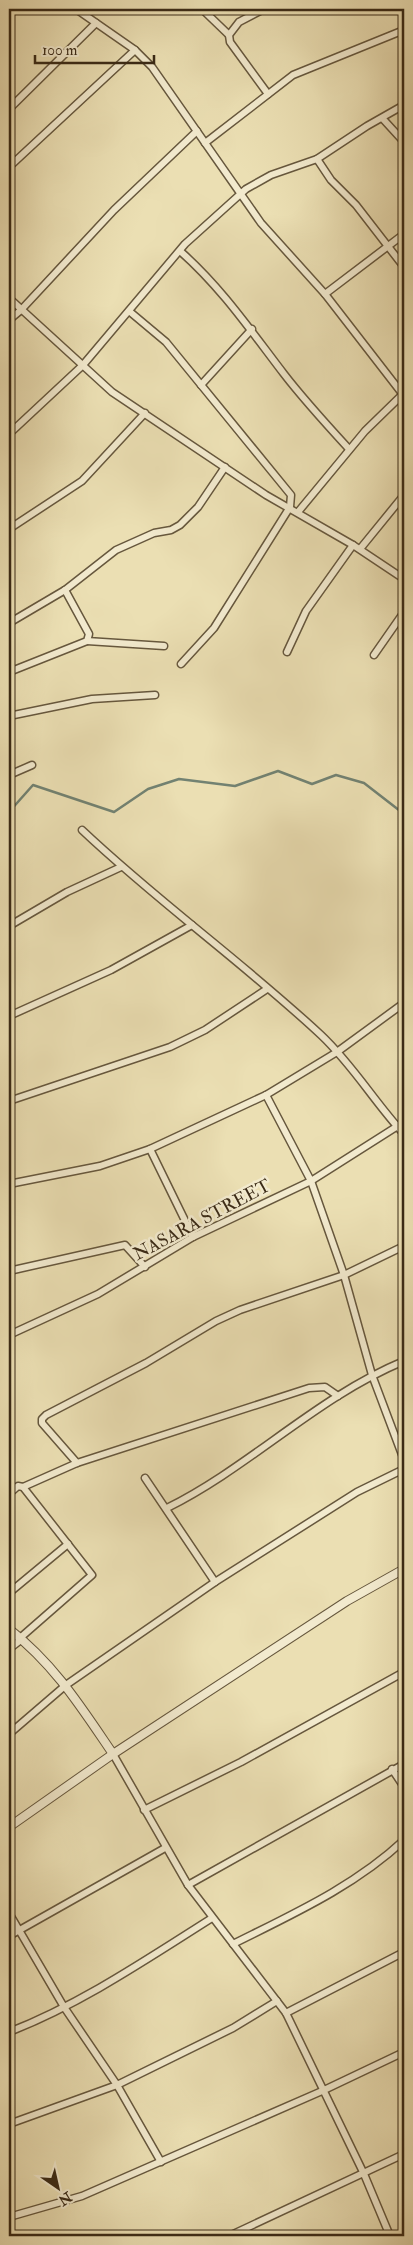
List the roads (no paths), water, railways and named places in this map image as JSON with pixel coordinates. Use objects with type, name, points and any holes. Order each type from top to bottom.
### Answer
[{"type":"street","points":[[202,9],[229,35],[230,42],[268,94]]},
{"type":"street","points":[[229,35],[239,22],[264,9]]},
{"type":"street","points":[[81,10],[96,23],[135,50],[152,67],[241,194],[281,247],[325,294],[403,395],[349,449],[298,512]]},
{"type":"street","points":[[9,109],[96,23]]},
{"type":"street","points":[[206,142],[293,76],[404,30]]},
{"type":"street","points":[[9,168],[135,50]]},
{"type":"street","points":[[9,434],[83,365],[180,250],[253,184],[271,175],[318,158],[404,105]]},
{"type":"street","points":[[383,118],[404,142]]},
{"type":"street","points":[[9,320],[21,310],[114,210],[197,131]]},
{"type":"street","points":[[318,158],[331,180],[356,205],[404,267]]},
{"type":"street","points":[[325,294],[404,234]]},
{"type":"street","points":[[180,250],[197,266],[252,329],[284,374],[349,449]]},
{"type":"street","points":[[9,298],[112,392],[266,495],[357,547],[404,579]]},
{"type":"street","points":[[129,311],[166,342],[291,495],[290,507],[214,628],[182,664]]},
{"type":"street","points":[[201,385],[252,329]]},
{"type":"street","points":[[9,529],[82,481],[145,414]]},
{"type":"street","points":[[9,624],[65,590],[116,550],[154,533],[171,530],[180,525],[198,507],[225,467]]},
{"type":"street","points":[[287,652],[306,611],[357,547],[404,494]]},
{"type":"street","points":[[65,590],[89,634],[87,641]]},
{"type":"street","points":[[374,655],[404,612]]},
{"type":"street","points":[[9,672],[87,641],[164,646]]},
{"type":"street","points":[[9,716],[92,699],[156,695]]},
{"type":"street","points":[[9,775],[32,766]]},
{"type":"street","points":[[82,830],[121,867],[322,1036],[404,1134]]},
{"type":"street","points":[[9,926],[67,892],[121,867]]},
{"type":"street","points":[[9,1016],[111,970],[192,925]]},
{"type":"street","points":[[9,1101],[170,1047],[205,1030],[267,989]]},
{"type":"street","points":[[9,1184],[100,1166],[150,1149],[266,1095],[337,1052],[404,1003]]},
{"type":"street","points":[[266,1095],[312,1181],[344,1275],[372,1374],[404,1460]]},
{"type":"street","name":"NASARA STREET","points":[[9,1334],[98,1294],[193,1238],[312,1181],[404,1122]]},
{"type":"street","points":[[150,1149],[193,1238]]},
{"type":"street","points":[[9,1271],[125,1245],[145,1267]]},
{"type":"street","points":[[77,1463],[42,1423],[42,1419],[46,1415],[146,1363],[216,1321],[240,1310],[344,1275],[404,1246]]},
{"type":"street","points":[[167,1508],[192,1496],[372,1374],[404,1361]]},
{"type":"street","points":[[9,1494],[15,1488],[22,1487],[77,1463],[309,1388],[325,1387],[338,1396]]},
{"type":"street","points":[[9,1734],[66,1685],[215,1582],[357,1492],[404,1470]]},
{"type":"street","points":[[145,1478],[215,1582]]},
{"type":"street","points":[[9,1649],[92,1577],[91,1573],[22,1487]]},
{"type":"street","points":[[9,1593],[68,1544]]},
{"type":"street","points":[[9,1826],[112,1754],[347,1601],[404,1569]]},
{"type":"street","points":[[9,1630],[41,1656],[66,1685],[112,1754],[188,1886],[286,2014],[364,2174],[390,2236]]},
{"type":"street","points":[[144,1810],[242,1762],[404,1672]]},
{"type":"street","points":[[188,1886],[392,1769],[404,1764]]},
{"type":"street","points":[[392,1769],[404,1787]]},
{"type":"street","points":[[233,1944],[294,1914],[352,1880],[404,1840]]},
{"type":"street","points":[[9,1936],[165,1848]]},
{"type":"street","points":[[9,1913],[18,1932],[64,2007],[117,2085],[161,2162]]},
{"type":"street","points":[[9,2032],[64,2007],[134,1967],[212,1918]]},
{"type":"street","points":[[286,2014],[404,1952]]},
{"type":"street","points":[[9,2124],[117,2085],[233,2028],[277,2001]]},
{"type":"street","points":[[9,2217],[82,2196],[404,2052]]},
{"type":"street","points":[[229,2236],[404,2154]]},
{"type":"waterway","points":[[9,812],[33,785],[114,812],[148,789],[179,779],[235,786],[278,771],[312,784],[336,775],[364,783],[404,814]]}]
